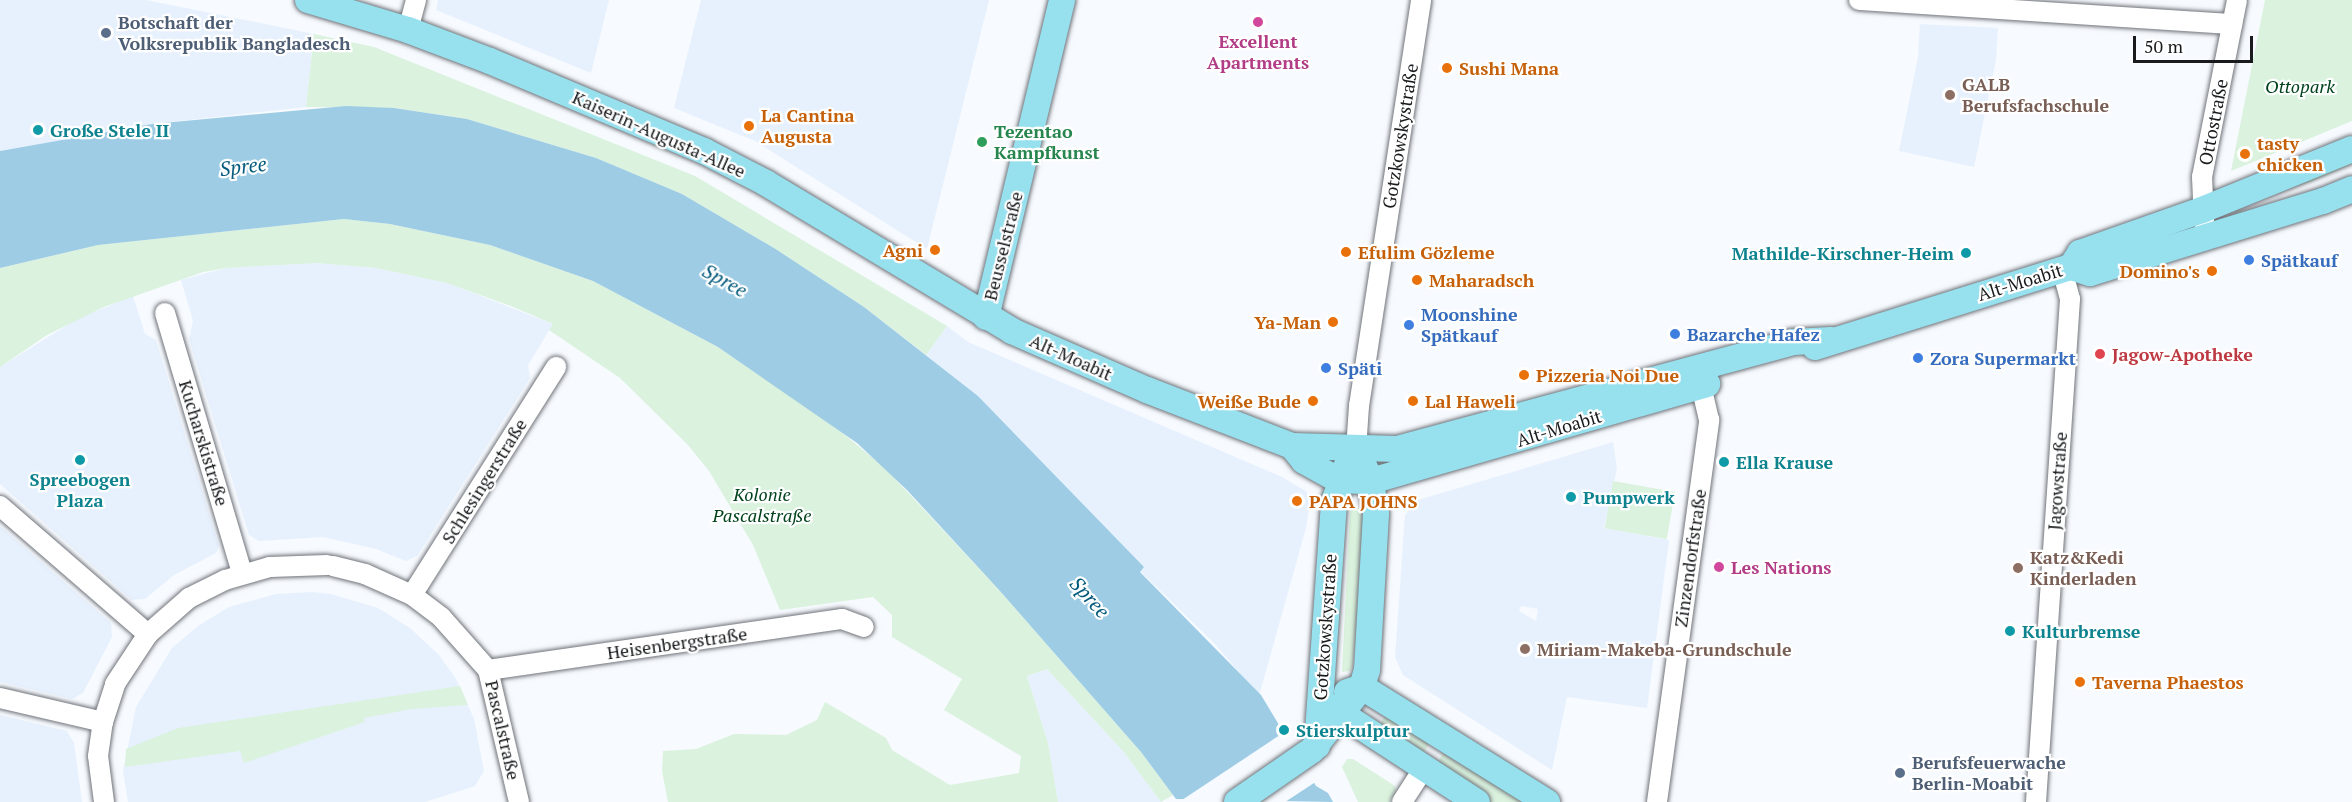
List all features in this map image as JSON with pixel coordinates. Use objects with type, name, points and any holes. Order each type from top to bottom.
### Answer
[{"type":"main road","name":"Kaiserin-Augusta-Allee","points":[[308,0],[408,30],[734,165],[986,317]]},
{"type":"main road","name":"Beusselstraße","points":[[986,317],[1062,0]]},
{"type":"main road","name":"Alt-Moabit","points":[[1292,446],[1304,461],[1338,480],[1371,481],[1701,386],[1796,356],[1831,340],[2066,268],[2080,254],[2202,210],[2352,149]]},
{"type":"main road","name":"Alt-Moabit","points":[[2066,268],[2090,273],[2323,201],[2352,189]]},
{"type":"main road","name":"Alt-Moabit","points":[[986,317],[1147,390],[1292,446],[1356,450],[1397,449],[1793,342],[1831,340]]},
{"type":"main road","name":"Gotzkowskystraße","points":[[1311,751],[1321,700],[1338,480],[1356,450]]},
{"type":"main road","name":"Gotzkowskystraße","points":[[1311,751],[1343,716],[1362,687],[1367,670],[1376,514],[1371,481],[1356,450]]},
{"type":"main road","points":[[1321,700],[1362,687],[1547,802]]},
{"type":"main road","points":[[1321,700],[1477,802]]},
{"type":"main road","points":[[1424,768],[1444,736]]},
{"type":"main road","points":[[1238,802],[1311,751]]},
{"type":"street","points":[[408,30],[416,0]]},
{"type":"street","name":"Gotzkowskystraße","points":[[1356,450],[1360,396],[1421,0]]},
{"type":"street","points":[[1859,0],[2232,24]]},
{"type":"street","name":"Ottostraße","points":[[2202,210],[2202,177],[2237,0]]},
{"type":"street","points":[[2202,210],[2206,237]]},
{"type":"street","name":"Jagowstraße","points":[[2036,802],[2070,299],[2066,268]]},
{"type":"street","name":"Kucharskistraße","points":[[165,313],[242,573]]},
{"type":"street","name":"Schlesingerstraße","points":[[412,595],[556,367]]},
{"type":"street","name":"Zinzendorfstraße","points":[[1657,802],[1709,420],[1701,386]]},
{"type":"street","points":[[0,506],[147,634]]},
{"type":"street","name":"Pascalstraße","points":[[104,802],[98,756],[101,730],[119,676],[147,634],[189,598],[242,573],[285,565],[330,566],[365,574],[412,595],[441,616],[488,670],[517,802]]},
{"type":"street","name":"Heisenbergstraße","points":[[488,670],[842,620],[864,627]]},
{"type":"street","points":[[0,698],[101,730]]},
{"type":"street","points":[[1402,802],[1424,768]]},
{"type":"shaded area","points":[[0,0],[146,0],[314,34],[306,107],[152,124],[0,151]]},
{"type":"shaded area","points":[[438,0],[609,0],[591,73],[436,10]]},
{"type":"shaded area","points":[[701,0],[989,0],[927,249],[755,141],[674,108]]},
{"type":"shaded area","name":"GALB Berufsfachschule","points":[[1920,24],[1998,28],[1996,60],[1974,167],[1899,151],[1918,57]]},
{"type":"shaded area","points":[[316,263],[376,268],[448,283],[553,324],[528,365],[530,378],[417,556],[406,561],[376,549],[323,537],[259,541],[249,535],[189,339],[193,321],[181,280],[226,268]]},
{"type":"shaded area","points":[[133,296],[145,334],[156,340],[219,546],[216,553],[174,575],[145,599],[132,600],[0,484],[0,367],[77,319]]},
{"type":"shaded area","points":[[947,326],[968,342],[1282,477],[1307,492],[1310,502],[1306,528],[1259,696],[1215,644],[1140,571],[1144,567],[978,396],[926,355]]},
{"type":"shaded area","name":"Miriam-Makeba-Grundschule","points":[[1613,442],[1617,468],[1604,528],[1669,540],[1647,708],[1567,697],[1552,770],[1403,675],[1395,657],[1405,515],[1418,500]],"holes":[[[1521,606],[1538,609],[1536,621],[1519,611]]]},
{"type":"shaded area","points":[[0,526],[111,623],[112,637],[83,693],[72,699],[0,682]]},
{"type":"shaded area","points":[[311,592],[331,594],[378,608],[410,628],[439,655],[456,679],[474,719],[484,771],[475,786],[425,802],[128,802],[123,771],[136,707],[172,648],[198,626],[229,607],[276,594]]},
{"type":"shaded area","points":[[1047,669],[1123,751],[1161,802],[1058,802],[1048,743],[1027,676]]},
{"type":"shaded area","points":[[0,715],[67,731],[74,743],[82,802],[0,802]]},
{"type":"green space","name":"Ottopark","points":[[2265,0],[2352,0],[2352,121],[2231,171]]},
{"type":"green space","points":[[314,34],[374,47],[695,176],[947,326],[926,355],[864,307],[774,248],[682,194],[596,158],[467,119],[394,108],[306,107]]},
{"type":"green space","points":[[2352,157],[2352,164],[2314,181],[2242,204],[2241,217],[2237,219],[2233,205]]},
{"type":"green space","name":"Kolonie Pascalstraße","points":[[344,219],[390,224],[490,245],[593,281],[718,347],[827,420],[887,470],[1000,591],[1141,752],[1173,795],[1161,802],[1123,751],[1047,669],[1027,676],[1048,743],[1058,802],[668,802],[662,771],[663,751],[696,749],[734,734],[786,735],[817,720],[825,702],[886,738],[892,750],[950,785],[1019,773],[1021,756],[944,710],[962,679],[892,637],[892,615],[873,597],[780,610],[753,545],[709,471],[688,445],[620,378],[549,330],[553,324],[511,306],[447,283],[376,268],[316,263],[226,268],[203,272],[104,307],[47,335],[0,367],[0,268],[98,245]]},
{"type":"green space","points":[[1613,481],[1675,492],[1667,539],[1605,528]]},
{"type":"green space","points":[[1350,508],[1364,508],[1365,518],[1353,664],[1350,671],[1342,672]]},
{"type":"green space","points":[[460,686],[468,705],[412,709],[364,718],[365,722],[244,763],[240,751],[125,767],[126,749],[178,728]]},
{"type":"green space","points":[[1387,710],[1430,742],[1423,754],[1378,730]]},
{"type":"green space","points":[[1444,752],[1530,802],[1490,802],[1439,769],[1437,763]]},
{"type":"green space","points":[[1347,759],[1353,759],[1395,786],[1396,792],[1390,802],[1358,802],[1342,767]]},
{"type":"water","name":"Spree","points":[[346,106],[394,108],[467,119],[596,158],[682,194],[774,248],[864,307],[978,396],[1144,567],[1140,572],[1261,695],[1316,786],[1328,793],[1333,802],[1176,799],[1141,752],[1000,591],[907,490],[857,443],[718,347],[593,281],[490,245],[390,224],[344,219],[98,245],[0,268],[0,151],[152,124]]},
{"type":"pier","points":[[1286,731],[1317,781],[1285,802],[1179,802]]},
{"type":"place","name":"Excellent Apartments","points":[[1258,22]]},
{"type":"place","name":"Botschaft der Volksrepublik Bangladesch","points":[[106,33]]},
{"type":"place","name":"Sushi Mana","points":[[1447,68]]},
{"type":"place","name":"GALB Berufsfachschule","points":[[1950,95]]},
{"type":"place","name":"La Cantina Augusta","points":[[749,126]]},
{"type":"place","name":"Große Stele II","points":[[38,130]]},
{"type":"place","name":"Tezentao Kampfkunst","points":[[982,142]]},
{"type":"place","name":"tasty chicken","points":[[2245,154]]},
{"type":"place","name":"Agni","points":[[935,250]]},
{"type":"place","name":"Efulim Gözleme","points":[[1346,252]]},
{"type":"place","name":"Mathilde-Kirschner-Heim","points":[[1966,253]]},
{"type":"place","name":"Spätkauf","points":[[2249,260]]},
{"type":"place","name":"Domino's","points":[[2212,271]]},
{"type":"place","name":"Maharadsch","points":[[1417,280]]},
{"type":"place","name":"Ya-Man","points":[[1333,322]]},
{"type":"place","name":"Moonshine Spätkauf","points":[[1409,325]]},
{"type":"place","name":"Bazarche Hafez","points":[[1675,334]]},
{"type":"place","name":"Jagow-Apotheke","points":[[2100,354]]},
{"type":"place","name":"Zora Supermarkt","points":[[1918,358]]},
{"type":"place","name":"Späti","points":[[1326,368]]},
{"type":"place","name":"Pizzeria Noi Due","points":[[1524,375]]},
{"type":"place","name":"Weiße Bude","points":[[1313,401]]},
{"type":"place","name":"Lal Haweli","points":[[1413,401]]},
{"type":"place","name":"Spreebogen Plaza","points":[[80,460]]},
{"type":"place","name":"Ella Krause","points":[[1724,462]]},
{"type":"place","name":"Pumpwerk","points":[[1571,497]]},
{"type":"place","name":"PAPA JOHNS","points":[[1297,501]]},
{"type":"place","name":"Les Nations","points":[[1719,567]]},
{"type":"place","name":"Katz&Kedi Kinderladen","points":[[2018,568]]},
{"type":"place","name":"Kulturbremse","points":[[2010,631]]},
{"type":"place","name":"Miriam-Makeba-Grundschule","points":[[1525,649]]},
{"type":"place","name":"Taverna Phaestos","points":[[2080,682]]},
{"type":"place","name":"Stierskulptur","points":[[1284,730]]},
{"type":"place","name":"Berufsfeuerwache Berlin-Moabit","points":[[1900,773]]}]
